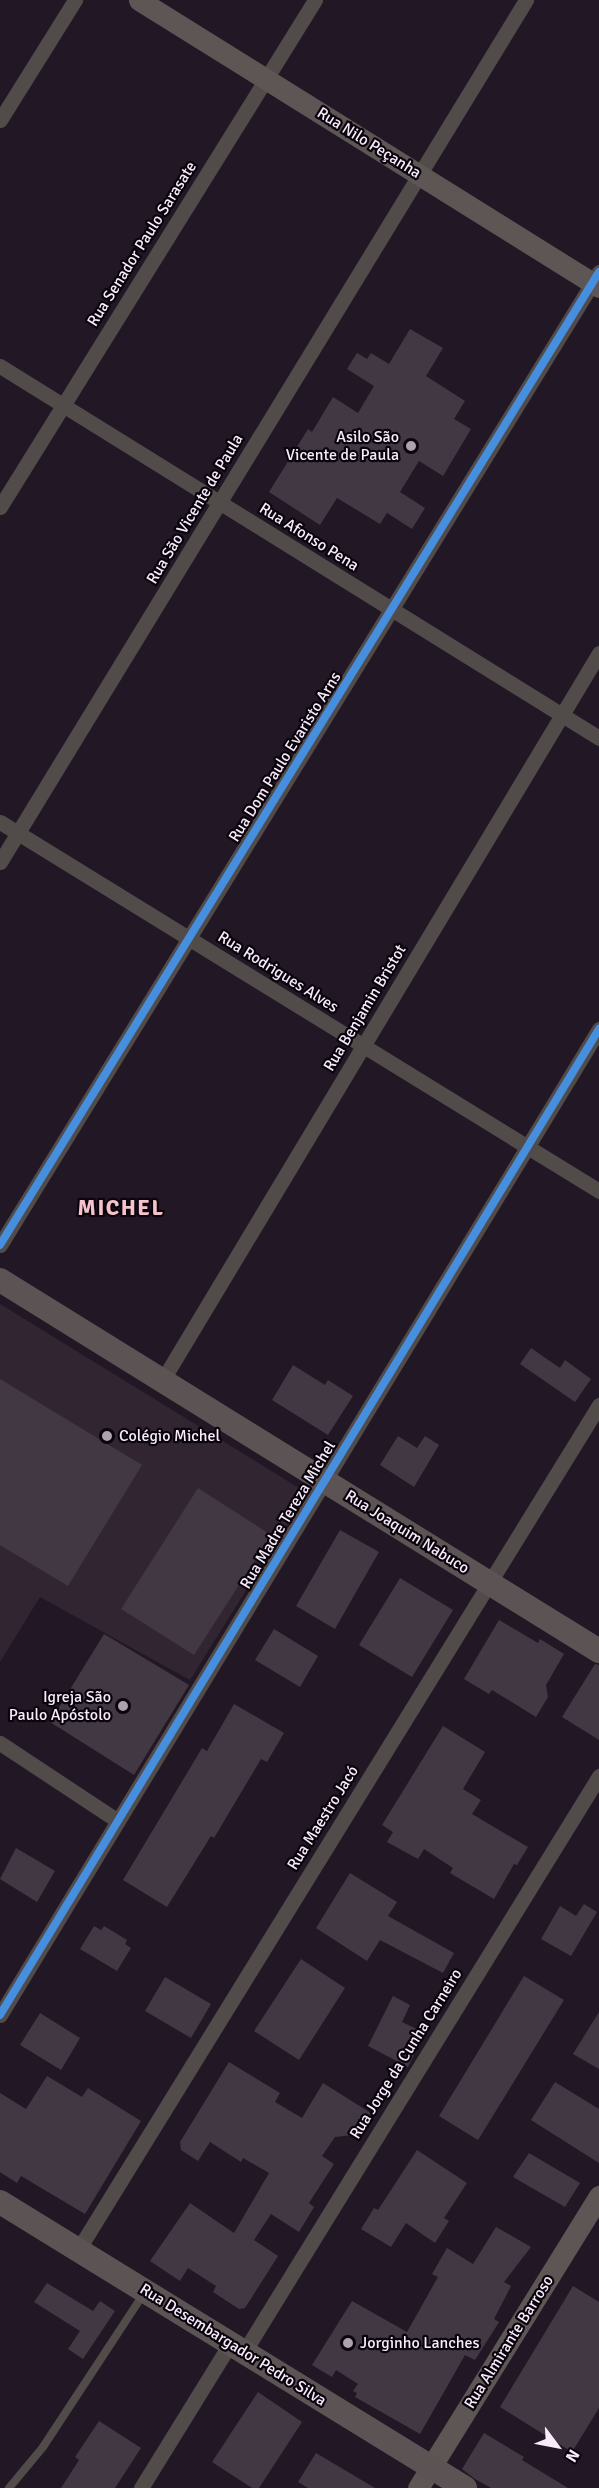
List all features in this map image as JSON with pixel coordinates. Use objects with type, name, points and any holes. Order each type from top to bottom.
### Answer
[{"type":"main road","name":"Rua Joaquim Nabuco","points":[[0,1280],[599,1651]]},
{"type":"main road","name":"Rua Desembargador Pedro Silva","points":[[0,2202],[465,2488]]},
{"type":"street","points":[[0,120],[75,0]]},
{"type":"street","name":"Rua Nilo Peçanha","points":[[139,0],[420,175],[597,280]]},
{"type":"street","name":"Rua Senador Paulo Sarasate","points":[[0,507],[315,0]]},
{"type":"street","name":"Rua São Vicente de Paula","points":[[0,862],[526,0]]},
{"type":"street","name":"Rua Dom Paulo Evaristo Arns","points":[[0,1245],[597,280]]},
{"type":"street","name":"Rua Afonso Pena","points":[[0,366],[599,738]]},
{"type":"street","name":"Rua Benjamin Bristot","points":[[162,1381],[599,653]]},
{"type":"street","name":"Rua Rodrigues Alves","points":[[0,822],[599,1191]]},
{"type":"street","name":"Rua Madre Tereza Michel","points":[[0,2015],[599,1029]]},
{"type":"street","name":"Rua Maestro Jacó","points":[[78,2250],[599,1405]]},
{"type":"street","points":[[0,1743],[118,1821]]},
{"type":"street","name":"Rua Jorge da Cunha Carneiro","points":[[141,2488],[237,2348],[599,1776]]},
{"type":"street","name":"Rua Almirante Barroso","points":[[418,2488],[599,2196]]},
{"type":"lane","points":[[9,2488],[43,2448],[146,2291]]},
{"type":"shaded area","name":"Colégio Michel","points":[[0,1304],[307,1493],[190,1680],[40,1597],[0,1662]]},
{"type":"building","name":"Asilo São Vicente de Paula","points":[[410,329],[443,348],[426,376],[465,401],[454,419],[471,429],[443,476],[419,461],[400,492],[425,508],[412,529],[387,513],[380,524],[337,498],[320,525],[269,492],[308,429],[312,432],[333,397],[358,413],[374,386],[347,369],[357,353],[367,359],[371,353],[389,364]]},
{"type":"building","points":[[531,1348],[560,1368],[565,1360],[591,1379],[575,1402],[520,1364]]},
{"type":"building","points":[[293,1365],[325,1385],[328,1380],[353,1396],[328,1435],[272,1400]]},
{"type":"building","points":[[0,1379],[142,1465],[68,1586],[0,1545]]},
{"type":"building","points":[[398,1436],[417,1448],[425,1436],[439,1445],[414,1487],[380,1465]]},
{"type":"building","points":[[198,1488],[271,1535],[194,1655],[121,1609]]},
{"type":"building","points":[[340,1530],[379,1552],[335,1629],[296,1606]]},
{"type":"building","points":[[400,1578],[453,1610],[412,1677],[359,1645]]},
{"type":"building","points":[[499,1620],[538,1643],[540,1639],[564,1654],[546,1685],[548,1697],[536,1717],[492,1690],[489,1694],[464,1679]]},
{"type":"building","points":[[274,1629],[318,1656],[300,1687],[255,1660]]},
{"type":"building","name":"Igreja São Paulo Apóstolo","points":[[104,1634],[189,1685],[134,1775],[50,1722]]},
{"type":"building","points":[[595,1664],[599,1665],[599,1740],[562,1717]]},
{"type":"building","points":[[234,1704],[284,1733],[267,1762],[261,1759],[214,1838],[211,1836],[167,1907],[123,1880],[202,1748],[207,1751]]},
{"type":"building","points":[[443,1726],[485,1752],[463,1789],[481,1800],[472,1814],[528,1847],[517,1865],[514,1864],[494,1899],[450,1873],[453,1868],[424,1849],[418,1859],[387,1842],[393,1832],[382,1825]]},
{"type":"building","points":[[16,1848],[55,1871],[37,1902],[0,1879]]},
{"type":"building","points":[[350,1873],[397,1902],[388,1916],[454,1953],[443,1973],[380,1940],[367,1961],[316,1928]]},
{"type":"building","points":[[584,1904],[597,1912],[571,1956],[541,1939],[560,1906],[576,1916]]},
{"type":"building","points":[[94,1926],[101,1930],[104,1926],[127,1940],[125,1944],[131,1948],[117,1971],[80,1949]]},
{"type":"building","points":[[301,1959],[345,1988],[299,2060],[254,2031]]},
{"type":"building","points":[[524,1976],[564,2000],[478,2140],[439,2116]]},
{"type":"building","points":[[165,1977],[211,2004],[191,2038],[145,2011]]},
{"type":"building","points":[[393,1996],[410,2005],[402,2022],[425,2033],[408,2067],[368,2046]]},
{"type":"building","points":[[599,2012],[599,2069],[573,2054]]},
{"type":"building","points":[[40,2013],[80,2038],[61,2070],[20,2045]]},
{"type":"building","points":[[229,2062],[280,2093],[275,2102],[302,2118],[323,2083],[374,2115],[362,2134],[335,2137],[322,2156],[334,2164],[309,2203],[314,2207],[299,2232],[271,2214],[254,2240],[278,2256],[245,2308],[239,2309],[213,2292],[216,2286],[188,2268],[180,2281],[150,2261],[190,2203],[234,2233],[269,2173],[243,2158],[241,2162],[210,2142],[198,2161],[181,2150],[180,2142]]},
{"type":"building","points":[[47,2076],[82,2097],[88,2088],[141,2121],[85,2214],[21,2176],[17,2183],[0,2172],[0,2093],[26,2109]]},
{"type":"building","points":[[555,2082],[599,2109],[599,2163],[531,2120]]},
{"type":"building","points":[[417,2150],[467,2183],[444,2218],[449,2221],[435,2243],[406,2223],[391,2247],[361,2229],[374,2208],[378,2210]]},
{"type":"building","points":[[529,2153],[580,2183],[565,2207],[513,2177]]},
{"type":"building","points":[[496,2227],[531,2247],[504,2282],[511,2286],[494,2319],[499,2322],[475,2360],[465,2355],[420,2434],[355,2397],[357,2393],[353,2391],[358,2384],[336,2370],[332,2377],[312,2365],[352,2301],[407,2332],[438,2277],[432,2274],[447,2248],[473,2264]]},
{"type":"building","points":[[47,2283],[93,2311],[100,2301],[115,2311],[83,2359],[68,2349],[80,2331],[34,2302]]},
{"type":"building","points":[[573,2286],[599,2302],[599,2408],[572,2452],[500,2407]]},
{"type":"building","points":[[258,2392],[302,2422],[259,2488],[252,2488],[212,2462]]},
{"type":"building","points":[[99,2421],[141,2448],[115,2488],[61,2488],[79,2460],[75,2457]]},
{"type":"building","points":[[484,2433],[524,2457],[522,2460],[568,2488],[491,2488],[475,2479],[462,2469]]},
{"type":"building","points":[[316,2453],[375,2488],[308,2488],[298,2482]]},
{"type":"cycle path","points":[[0,1245],[599,272]]},
{"type":"cycle path","points":[[0,2015],[599,1029]]},
{"type":"place","name":"Asilo São Vicente de Paula","points":[[411,446]]},
{"type":"place","name":"Colégio Michel","points":[[107,1436]]},
{"type":"place","name":"Igreja São Paulo Apóstolo","points":[[123,1706]]},
{"type":"place","name":"Jorginho Lanches","points":[[348,2343]]},
{"type":"district","name":"MICHEL","points":[[121,1208]]}]
